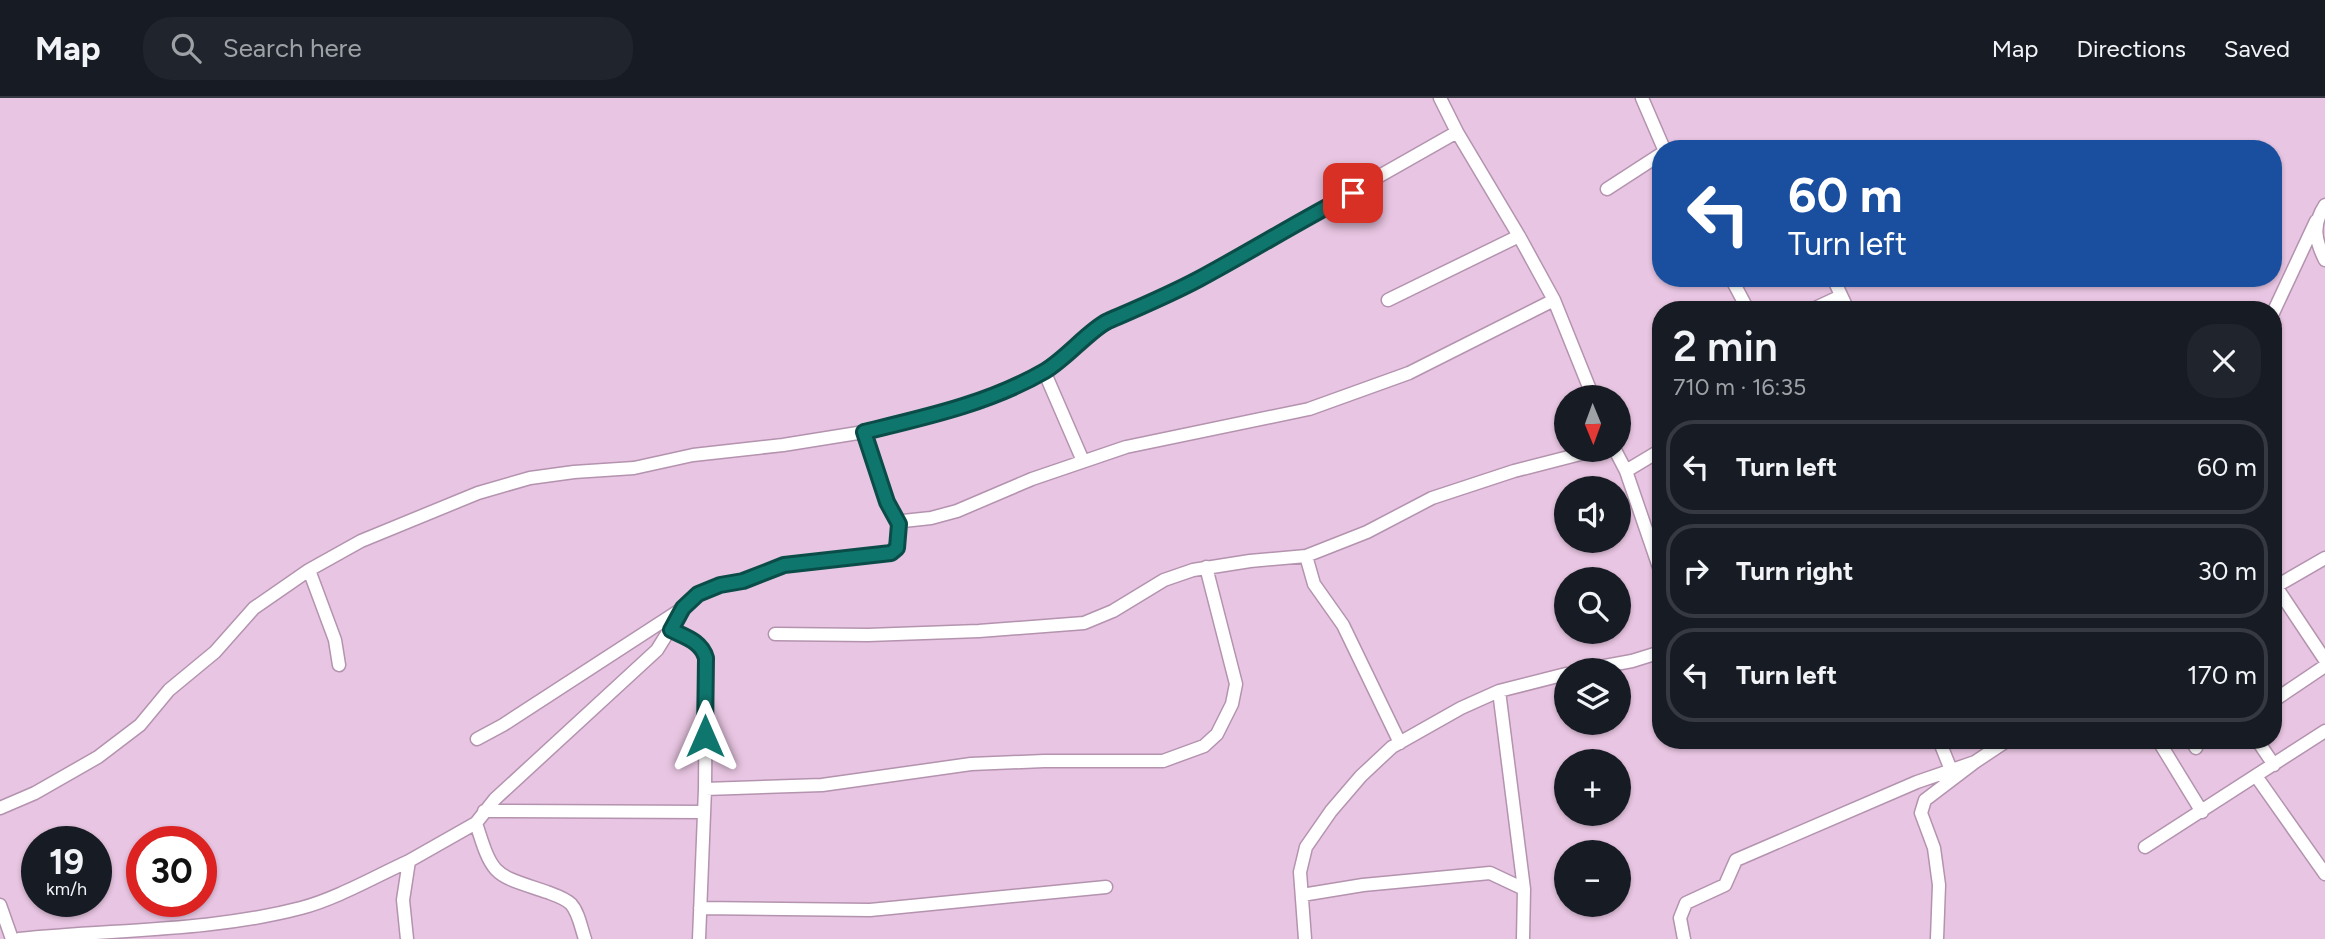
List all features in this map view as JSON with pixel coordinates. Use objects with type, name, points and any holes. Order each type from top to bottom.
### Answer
[{"type":"street","points":[[1440,98],[1554,300],[1588,385]]},
{"type":"street","points":[[1642,98],[1660,140]]},
{"type":"street","points":[[0,808],[35,793],[98,757],[140,724],[169,690],[215,652],[254,608],[309,570],[361,541],[478,493],[530,478],[634,468],[693,455],[864,432],[937,414],[989,397],[1044,372],[1105,323],[1198,279],[1457,132]]},
{"type":"street","points":[[1607,189],[1652,160]]},
{"type":"street","points":[[2279,301],[2325,205]]},
{"type":"street","points":[[2316,221],[2317,243],[2325,260]]},
{"type":"street","points":[[1388,300],[1519,236]]},
{"type":"street","points":[[1837,287],[1844,301]]},
{"type":"street","points":[[1830,301],[1841,296]]},
{"type":"street","points":[[899,524],[957,511],[1032,479],[1126,446],[1309,409],[1409,373],[1554,300]]},
{"type":"street","points":[[1044,372],[1083,461]]},
{"type":"street","points":[[477,739],[683,608],[698,594],[784,565],[891,553],[897,548],[899,524],[887,502],[864,432]]},
{"type":"street","points":[[1626,471],[1652,455]]},
{"type":"street","points":[[775,634],[965,632],[1084,623],[1113,611],[1164,580],[1206,567],[1306,556],[1367,532],[1432,498],[1554,461]]},
{"type":"street","points":[[1621,462],[1652,546]]},
{"type":"street","points":[[1306,556],[1314,584],[1343,625],[1400,743]]},
{"type":"street","points":[[2282,581],[2325,558]]},
{"type":"street","points":[[705,789],[822,785],[971,764],[1163,761],[1204,746],[1216,734],[1232,704],[1236,684],[1206,567]]},
{"type":"street","points":[[309,570],[335,640],[339,665]]},
{"type":"street","points":[[2282,597],[2325,660]]},
{"type":"street","points":[[19,939],[206,926],[251,919],[304,908],[409,861],[476,823],[484,811],[657,650],[683,608]]},
{"type":"street","points":[[671,630],[695,642],[703,649],[706,658],[705,789],[699,939]]},
{"type":"street","points":[[1631,661],[1652,655]]},
{"type":"street","points":[[2282,695],[2325,666]]},
{"type":"street","points":[[1305,939],[1300,872],[1306,847],[1331,811],[1361,776],[1392,747],[1461,708],[1499,691],[1554,677]]},
{"type":"street","points":[[1499,691],[1524,888],[1523,939]]},
{"type":"street","points":[[2145,847],[2325,732]]},
{"type":"street","points":[[1943,749],[1951,770]]},
{"type":"street","points":[[1937,939],[1939,885],[1934,848],[1921,813],[1925,800],[1975,762],[1986,749]]},
{"type":"street","points":[[2164,749],[2202,811]]},
{"type":"street","points":[[2263,749],[2274,765]]},
{"type":"street","points":[[1684,939],[1680,918],[1683,908],[1691,899],[1726,884],[1736,860],[1749,852],[1975,762]]},
{"type":"street","points":[[2256,776],[2325,874]]},
{"type":"street","points":[[484,811],[704,812]]},
{"type":"street","points":[[476,823],[486,857],[494,870],[571,904],[585,939]]},
{"type":"street","points":[[407,939],[403,900],[409,861]]},
{"type":"street","points":[[1302,895],[1363,885],[1490,873],[1524,888]]},
{"type":"street","points":[[700,908],[870,911],[1106,887]]},
{"type":"street","points":[[0,905],[12,939]]},
{"type":"route","points":[[705,736],[706,658],[703,649],[695,642],[671,630],[683,608],[698,594],[784,565],[891,553],[897,548],[899,524],[887,502],[864,432],[937,414],[989,397],[1044,372],[1105,323],[1198,279],[1353,193]]}]
